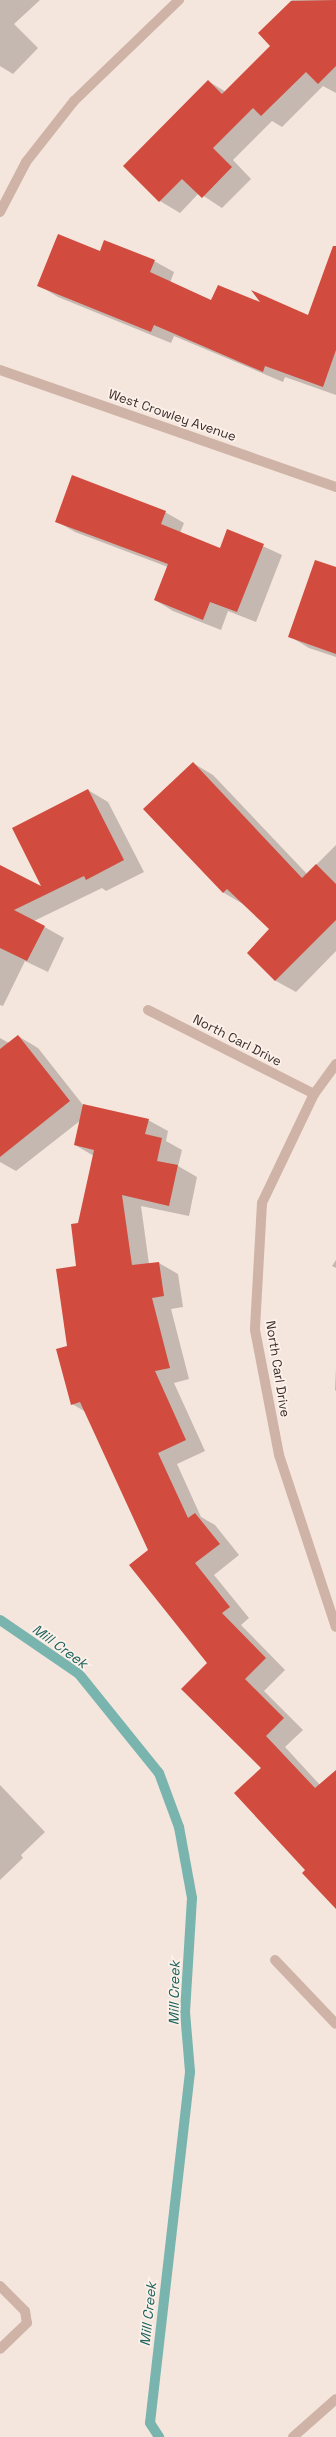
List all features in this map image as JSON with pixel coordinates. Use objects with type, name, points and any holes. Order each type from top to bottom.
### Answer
[{"type":"street","points":[[0,212],[26,162],[74,101],[179,0]]},
{"type":"street","name":"West Crowley Avenue","points":[[0,370],[336,487]]},
{"type":"street","name":"North Carl Drive","points":[[148,1010],[314,1094]]},
{"type":"street","name":"North Carl Drive","points":[[336,1064],[314,1094],[262,1203],[255,1330],[279,1455],[336,1627]]},
{"type":"street","points":[[275,1960],[336,2024]]},
{"type":"street","points":[[0,2286],[25,2311],[27,2323],[0,2349]]},
{"type":"street","points":[[293,2437],[336,2399]]},
{"type":"building","points":[[336,0],[336,66],[318,84],[306,72],[261,116],[253,108],[213,148],[232,167],[202,198],[182,179],[159,202],[123,166],[208,80],[222,94],[270,46],[258,33],[291,1]]},
{"type":"building","points":[[58,234],[100,251],[104,240],[155,260],[150,272],[211,300],[218,285],[260,302],[251,290],[308,315],[333,246],[336,246],[336,350],[323,387],[265,366],[263,372],[154,325],[151,332],[37,286]]},
{"type":"building","points":[[72,475],[166,511],[161,524],[220,548],[227,529],[264,544],[237,612],[210,602],[203,620],[154,600],[168,564],[55,522]]},
{"type":"building","points":[[315,560],[336,567],[336,654],[288,637]]},
{"type":"building","points":[[193,762],[302,878],[316,864],[336,884],[336,920],[275,981],[247,953],[269,929],[227,889],[223,893],[143,809]]},
{"type":"building","points":[[88,789],[124,860],[86,880],[84,876],[14,910],[45,926],[27,961],[0,948],[0,865],[41,886],[12,828]]},
{"type":"building","points":[[18,1035],[70,1101],[0,1157],[0,1049]]},
{"type":"building","points":[[83,1104],[149,1119],[145,1134],[162,1138],[157,1161],[178,1165],[169,1206],[122,1195],[132,1265],[159,1262],[164,1296],[152,1298],[170,1368],[155,1371],[186,1440],[158,1453],[188,1518],[195,1513],[220,1544],[195,1563],[230,1607],[222,1613],[266,1658],[245,1679],[284,1718],[266,1736],[315,1788],[336,1770],[336,1909],[302,1873],[305,1870],[234,1793],[261,1768],[181,1689],[207,1663],[129,1565],[148,1550],[80,1402],[71,1405],[56,1349],[67,1346],[56,1269],[76,1266],[71,1224],[78,1223],[94,1150],[74,1145]]},
{"type":"waterway","name":"Mill Creek","points":[[0,1620],[79,1674],[159,1773],[179,1827],[192,1898],[185,2012],[190,2072],[150,2423],[159,2437]]}]
